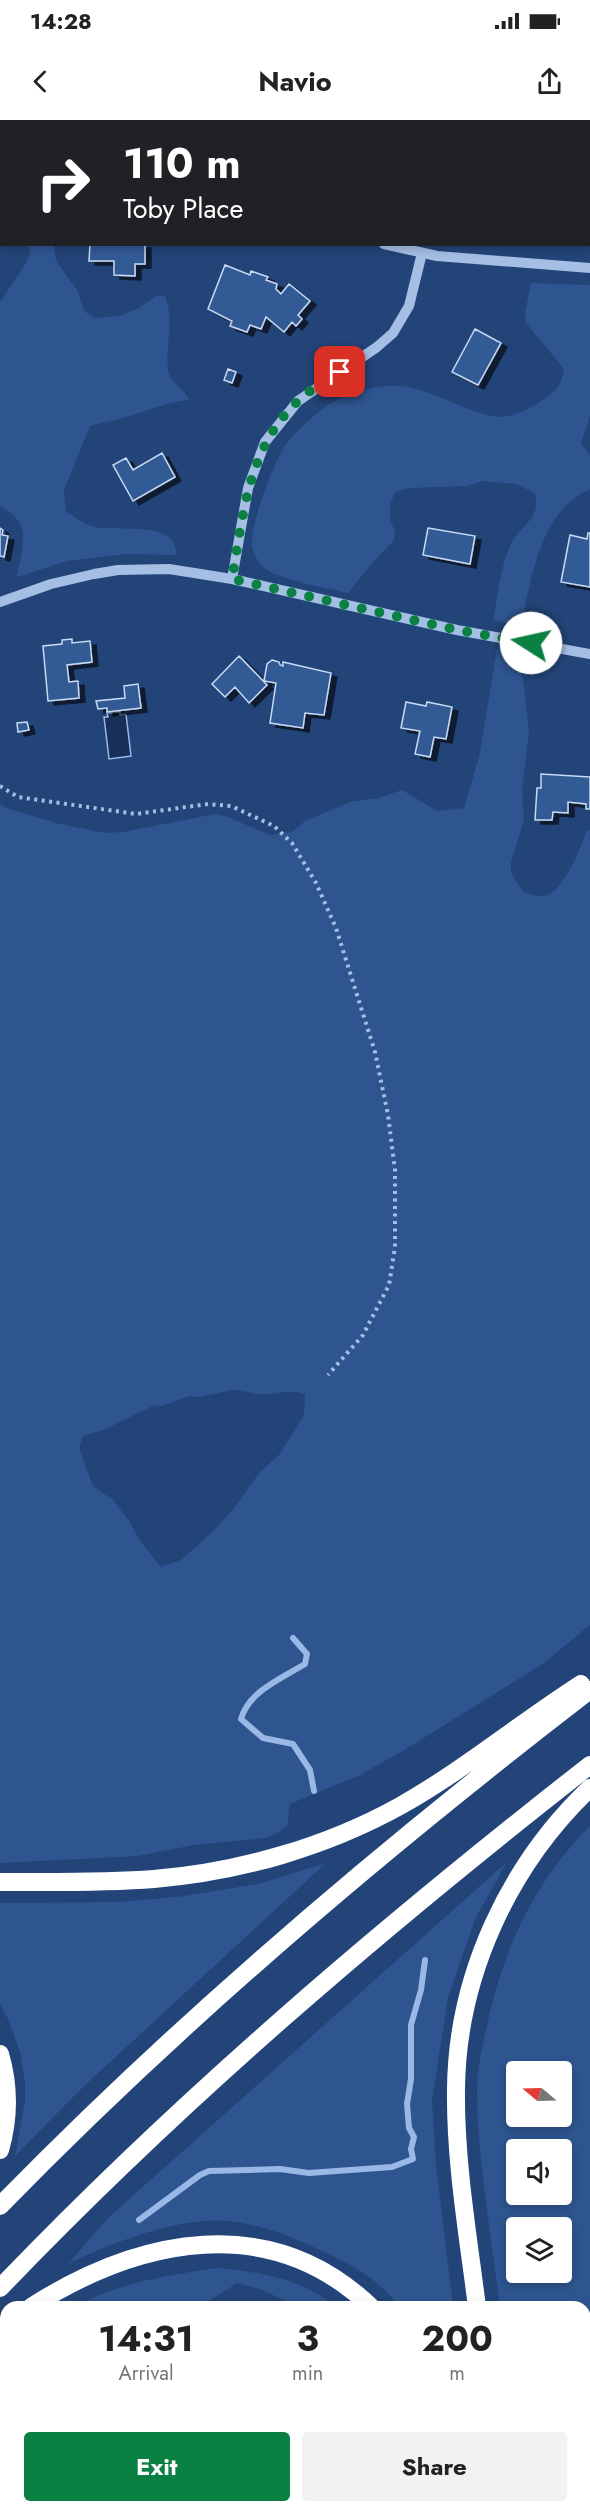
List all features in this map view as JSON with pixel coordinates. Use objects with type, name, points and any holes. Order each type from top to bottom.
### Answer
[{"type":"highway","points":[[0,1882],[98,1882],[156,1879],[219,1870],[282,1855],[344,1832],[400,1806],[450,1775],[530,1717],[590,1678]]},
{"type":"highway","points":[[0,2206],[161,2050],[270,1952],[420,1824],[590,1690]]},
{"type":"highway","points":[[0,2288],[175,2117],[273,2027],[432,1891],[590,1765]]},
{"type":"highway","points":[[476,2301],[456,2115],[456,2064],[465,2010],[479,1959],[509,1891],[551,1830],[590,1788]]},
{"type":"highway","points":[[0,2054],[6,2080],[7,2100],[6,2121],[0,2150]]},
{"type":"highway","points":[[42,2301],[88,2276],[124,2262],[172,2248],[216,2243],[253,2246],[309,2264],[340,2281],[364,2301]]},
{"type":"street","points":[[392,246],[422,254],[590,268]]},
{"type":"street","points":[[232,579],[248,488],[264,442],[298,401],[377,347],[393,333],[409,306],[422,254]]},
{"type":"street","points":[[0,602],[51,584],[118,570],[169,568],[232,579],[457,630],[590,654]]},
{"type":"path","points":[[0,786],[18,797],[129,813],[152,813],[208,804],[231,806],[274,826],[292,843],[316,883],[336,928],[375,1052],[388,1114],[395,1170],[395,1247],[389,1285],[363,1335],[328,1375]]},
{"type":"shaded area","points":[[29,246],[54,246],[56,261],[77,290],[84,311],[95,318],[120,316],[139,308],[156,296],[165,296],[170,323],[167,361],[169,375],[189,400],[90,426],[64,490],[66,512],[81,521],[101,528],[156,531],[167,536],[174,543],[176,555],[126,554],[67,561],[17,577],[23,545],[22,528],[11,513],[0,506],[0,302],[26,263],[30,253]]},
{"type":"shaded area","points":[[531,283],[590,285],[590,416],[581,443],[590,456],[590,489],[573,500],[548,530],[534,568],[520,627],[493,620],[510,546],[535,510],[535,493],[516,484],[482,481],[467,486],[410,488],[395,492],[390,505],[390,520],[395,531],[394,540],[348,593],[289,579],[268,571],[262,566],[253,551],[252,537],[264,493],[276,463],[297,431],[333,402],[369,389],[400,386],[427,392],[471,410],[497,417],[521,412],[556,389],[564,369],[526,323],[525,313]]},
{"type":"shaded area","points":[[497,649],[520,654],[529,730],[522,790],[524,820],[511,862],[511,873],[523,892],[542,896],[550,894],[557,888],[570,869],[587,830],[590,830],[590,1625],[544,1663],[406,1749],[360,1775],[290,1804],[287,1826],[278,1833],[265,1838],[194,1845],[138,1856],[0,1863],[0,804],[9,809],[60,824],[105,833],[123,832],[215,814],[270,835],[292,832],[305,821],[350,802],[379,798],[402,790],[437,811],[464,808],[479,757]],"holes":[[[232,1390],[262,1394],[290,1392],[305,1394],[304,1415],[280,1454],[260,1472],[232,1511],[181,1560],[161,1567],[140,1541],[130,1522],[113,1500],[93,1486],[79,1448],[83,1436],[103,1430],[155,1405],[162,1406],[189,1396],[199,1397]]]},
{"type":"shaded area","points":[[120,712],[120,715],[126,714],[131,756],[109,759],[104,717],[108,717],[107,713]]},
{"type":"shaded area","points":[[590,1826],[590,2301],[499,2301],[482,2170],[478,2074],[501,1973],[511,1946],[536,1895],[570,1848]]},
{"type":"shaded area","points":[[507,1862],[476,1917],[448,1997],[432,2101],[436,2165],[452,2301],[394,2301],[383,2288],[355,2267],[333,2256],[276,2232],[226,2221],[188,2223],[167,2227],[124,2240],[68,2264],[109,2217]]},
{"type":"shaded area","points":[[326,1863],[83,2087],[15,2156],[25,2101],[25,2081],[20,2052],[0,2004],[0,1903],[120,1902],[185,1896],[258,1884]]},
{"type":"shaded area","points":[[217,2268],[249,2272],[295,2283],[329,2301],[286,2301],[260,2289],[237,2283],[209,2301],[87,2301],[125,2286],[161,2277]]},
{"type":"building","points":[[90,246],[145,246],[145,264],[135,264],[135,276],[114,275],[114,261],[89,261]]},
{"type":"building","points":[[225,265],[250,275],[251,271],[268,277],[266,280],[277,284],[276,289],[281,294],[289,284],[310,301],[298,315],[302,319],[296,326],[292,322],[284,332],[266,317],[261,329],[250,325],[247,332],[230,326],[232,321],[208,309]]},
{"type":"building","points":[[475,329],[501,343],[478,385],[452,372]]},
{"type":"building","points":[[228,369],[236,372],[232,383],[224,380]]},
{"type":"building","points":[[162,453],[175,477],[133,501],[113,465],[126,458],[133,470]]},
{"type":"building","points":[[0,528],[3,530],[2,535],[8,536],[4,557],[0,556]]},
{"type":"building","points":[[428,528],[475,536],[470,564],[423,555]]},
{"type":"building","points":[[590,533],[590,587],[561,582],[570,535],[587,539]]},
{"type":"building","points":[[72,639],[72,643],[90,641],[92,662],[67,665],[69,682],[78,681],[79,698],[48,701],[43,646],[62,644],[62,640]]},
{"type":"building","points":[[239,656],[267,685],[249,703],[235,687],[225,697],[212,684]]},
{"type":"building","points":[[272,660],[283,666],[283,662],[331,673],[324,715],[305,713],[303,728],[270,723],[276,683],[264,681],[267,664]]},
{"type":"building","points":[[138,684],[141,708],[107,712],[107,708],[98,709],[96,701],[125,698],[124,686]]},
{"type":"building","points":[[406,702],[426,706],[427,702],[452,707],[446,739],[434,737],[430,757],[415,754],[420,731],[401,728]]},
{"type":"building","points":[[27,722],[29,730],[18,732],[17,723]]},
{"type":"building","points":[[541,774],[590,777],[590,809],[586,809],[586,804],[568,802],[568,813],[553,812],[552,820],[535,820],[537,788],[541,788]]},
{"type":"waterway","points":[[293,1638],[307,1654],[305,1664],[267,1686],[251,1701],[241,1719],[263,1738],[293,1744],[310,1770],[314,1791]]},
{"type":"waterway","points":[[139,2220],[200,2175],[209,2171],[280,2169],[309,2173],[392,2167],[413,2159],[411,2149],[414,2137],[409,2128],[407,2104],[411,2079],[411,2025],[421,1990],[425,1960]]},
{"type":"route","points":[[340,372],[298,401],[264,442],[248,488],[232,579],[457,630],[531,643]]}]
